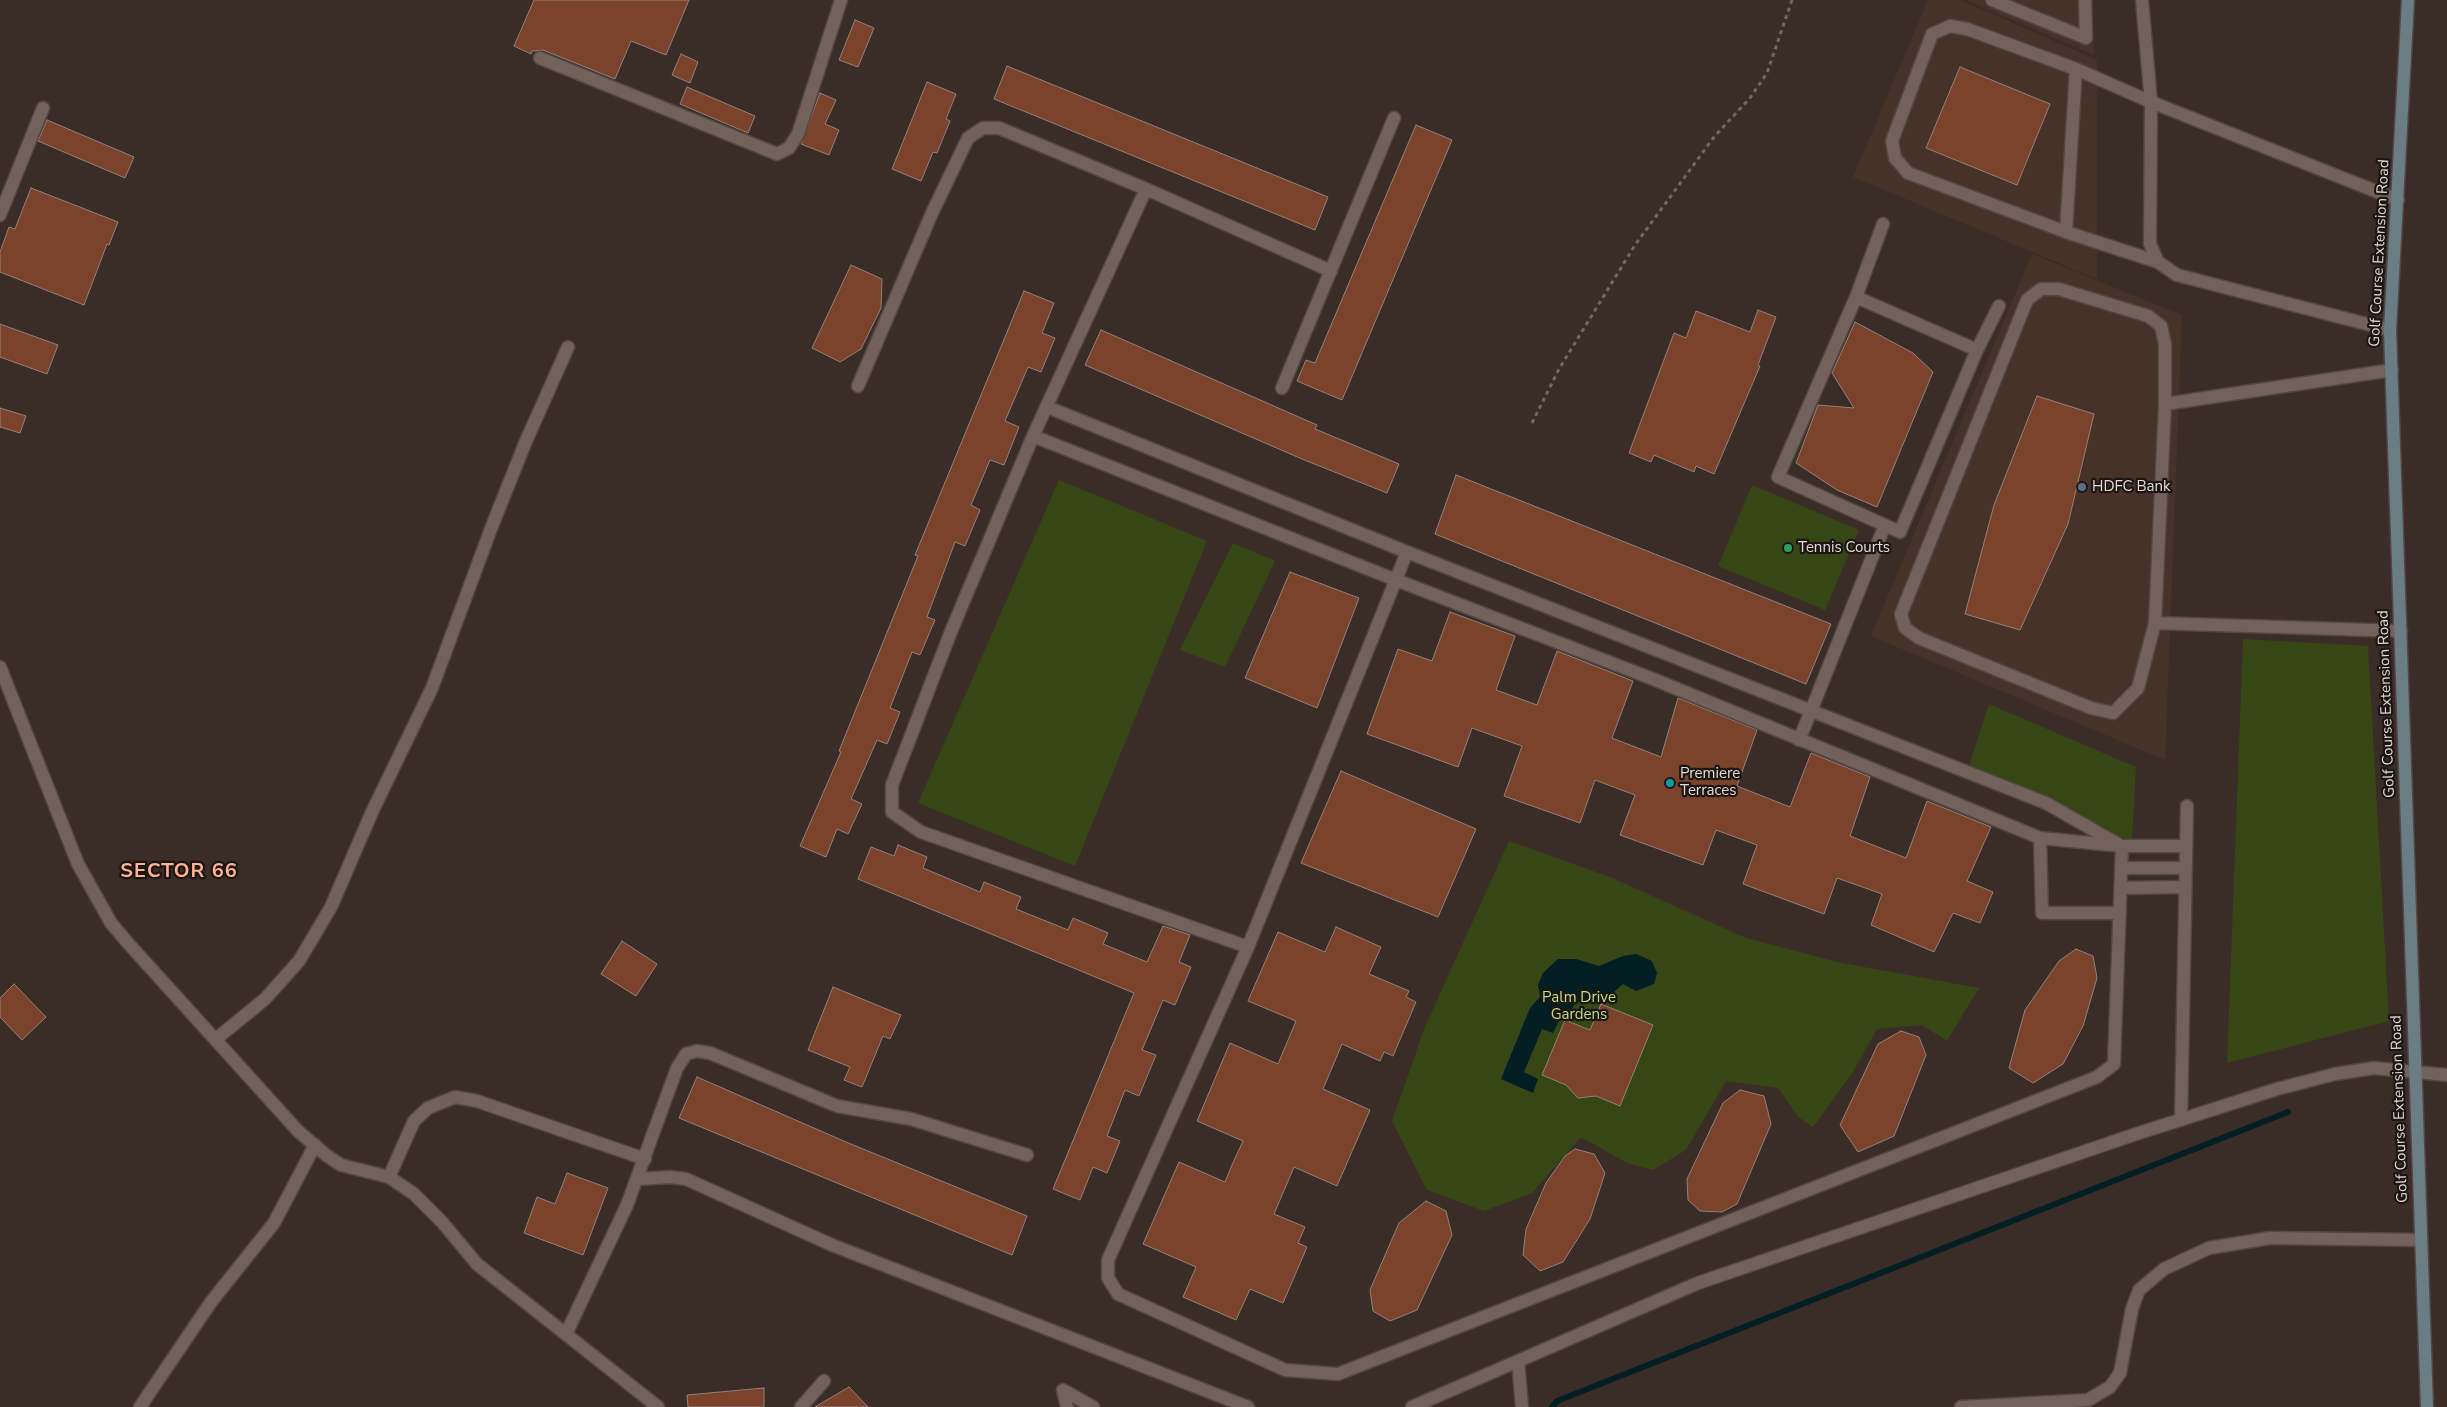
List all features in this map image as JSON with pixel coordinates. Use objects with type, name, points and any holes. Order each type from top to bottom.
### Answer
[{"type":"main road","name":"Golf Course Extension Road","points":[[2408,0],[2390,330],[2426,1407]]},
{"type":"street","points":[[540,58],[778,154],[788,148],[798,134],[840,0]]},
{"type":"street","points":[[1992,0],[2086,38],[2085,0]]},
{"type":"street","points":[[2142,0],[2151,102],[2150,244],[2158,262]]},
{"type":"street","points":[[2390,330],[2177,275],[2158,262],[2066,232],[1908,173],[1895,158],[1892,141],[1932,34],[1950,26],[1967,29],[2076,70],[2151,102],[2398,200]]},
{"type":"street","points":[[2066,232],[2076,70]]},
{"type":"street","points":[[0,215],[43,108]]},
{"type":"street","points":[[1282,388],[1394,118]]},
{"type":"street","points":[[858,386],[932,213],[968,138],[983,128],[999,128],[1146,188],[1331,271]]},
{"type":"street","points":[[1146,188],[1033,436],[950,634],[892,785],[892,812],[921,832],[1248,947]]},
{"type":"street","points":[[1883,224],[1856,297],[1778,477],[1900,532],[1978,350],[1999,306]]},
{"type":"street","points":[[2041,289],[2059,289],[2148,316],[2161,326],[2165,344],[2165,404],[2155,623],[2138,688],[2113,713],[2091,708],[1919,638],[1905,628],[1901,614],[2027,300],[2041,289]]},
{"type":"street","points":[[1856,297],[1978,350]]},
{"type":"street","points":[[216,1039],[265,999],[300,961],[331,907],[372,812],[432,688],[502,500],[568,346]]},
{"type":"street","points":[[2165,404],[2392,370]]},
{"type":"street","points":[[1047,406],[1407,552],[2046,803],[2122,846]]},
{"type":"street","points":[[1033,436],[1396,580],[1653,679],[2040,838],[2122,846],[2186,846]]},
{"type":"street","points":[[1799,740],[1885,525]]},
{"type":"street","points":[[1407,552],[1248,947],[1108,1260],[1108,1278],[1118,1294],[1285,1370],[1338,1374],[2097,1077],[2114,1064],[2122,846]]},
{"type":"street","points":[[2155,623],[2400,631]]},
{"type":"street","points":[[0,667],[78,864],[111,923],[127,942],[298,1131],[341,1165],[389,1177],[414,1194],[435,1215],[477,1264],[658,1407]]},
{"type":"street","points":[[2181,1120],[2187,806]]},
{"type":"street","points":[[2040,838],[2042,913],[2120,913]]},
{"type":"street","points":[[2122,868],[2185,868]]},
{"type":"street","points":[[2121,888],[2186,887]]},
{"type":"street","points":[[566,1334],[638,1179],[677,1068],[686,1054],[696,1051],[710,1053],[838,1106],[911,1119],[1027,1155]]},
{"type":"street","points":[[1412,1407],[1698,1283],[2277,1089],[2335,1074],[2374,1068],[2447,1075]]},
{"type":"street","points":[[389,1177],[414,1122],[428,1108],[455,1097],[477,1101],[645,1159]]},
{"type":"street","points":[[140,1407],[211,1302],[274,1223],[315,1145]]},
{"type":"street","points":[[638,1179],[670,1177],[686,1179],[832,1245],[1248,1407]]},
{"type":"street","points":[[1961,1407],[2088,1400],[2110,1387],[2120,1373],[2132,1309],[2139,1290],[2164,1270],[2209,1248],[2270,1238],[2421,1240]]},
{"type":"street","points":[[1518,1361],[1522,1407]]},
{"type":"street","points":[[801,1407],[824,1381]]},
{"type":"street","points":[[1067,1407],[1063,1390],[1093,1407]]},
{"type":"path","points":[[1532,423],[1564,362],[1635,245],[1714,137],[1750,98],[1767,73],[1792,0]]},
{"type":"shaded area","points":[[1928,0],[1960,0],[2097,60],[2097,279],[1853,177]]},
{"type":"shaded area","points":[[1966,0],[2093,0],[2094,55]]},
{"type":"shaded area","points":[[2032,254],[2182,315],[2165,760],[1871,636]]},
{"type":"green space","points":[[1059,480],[1207,541],[1075,866],[918,803]]},
{"type":"green space","name":"Tennis Courts","points":[[1752,485],[1859,530],[1825,610],[1718,566]]},
{"type":"green space","points":[[1233,543],[1275,561],[1225,667],[1180,650]]},
{"type":"green space","points":[[2243,639],[2368,646],[2389,1021],[2227,1063]]},
{"type":"green space","points":[[1989,704],[2136,767],[2132,841],[1966,775]]},
{"type":"green space","name":"Palm Drive Gardens","points":[[1509,841],[1610,877],[1746,938],[1842,963],[1979,988],[1947,1041],[1922,1025],[1877,1029],[1853,1072],[1813,1127],[1798,1117],[1778,1088],[1726,1081],[1686,1150],[1653,1170],[1627,1163],[1581,1137],[1532,1193],[1484,1211],[1427,1190],[1392,1121],[1425,1027]]},
{"type":"water","points":[[1636,954],[1652,961],[1657,973],[1654,984],[1636,991],[1623,984],[1606,999],[1592,1003],[1583,1000],[1574,1005],[1569,1016],[1561,1017],[1553,1033],[1542,1029],[1524,1072],[1538,1079],[1533,1093],[1501,1079],[1530,1008],[1540,997],[1538,985],[1543,973],[1558,959],[1576,959],[1599,966],[1623,956]]},
{"type":"building","points":[[534,0],[689,0],[666,55],[631,41],[615,79],[543,50],[532,51],[531,54],[514,46]]},
{"type":"building","points":[[855,20],[874,28],[858,67],[839,60]]},
{"type":"building","points":[[681,54],[698,62],[690,83],[672,75]]},
{"type":"building","points":[[1007,66],[1328,197],[1315,230],[994,99]]},
{"type":"building","points":[[1960,67],[2050,104],[2017,185],[1926,148]]},
{"type":"building","points":[[927,82],[956,94],[946,119],[950,121],[937,153],[933,152],[921,181],[892,169]]},
{"type":"building","points":[[687,87],[755,116],[748,133],[680,104]]},
{"type":"building","points":[[820,93],[836,100],[825,124],[839,130],[829,155],[801,144]]},
{"type":"building","points":[[47,120],[134,157],[125,178],[38,141]]},
{"type":"building","points":[[1416,125],[1452,140],[1342,400],[1297,381],[1306,360],[1315,363]]},
{"type":"building","points":[[31,188],[118,222],[109,245],[107,244],[84,305],[0,272],[0,252],[9,227],[15,229]]},
{"type":"building","points":[[851,265],[882,279],[881,308],[861,349],[840,362],[812,348]]},
{"type":"building","points":[[1024,291],[1054,303],[1042,333],[1055,338],[1041,372],[1028,367],[1005,421],[1019,427],[1004,465],[990,460],[971,505],[980,510],[965,546],[955,542],[927,617],[935,620],[920,655],[912,652],[890,708],[900,712],[887,744],[877,740],[851,799],[862,804],[848,834],[837,829],[826,857],[800,846],[841,752],[839,751],[918,556],[915,555]]},
{"type":"building","points":[[1758,310],[1776,317],[1758,365],[1760,366],[1714,474],[1696,466],[1694,472],[1654,455],[1651,462],[1629,453],[1674,333],[1686,338],[1696,311],[1750,332]]},
{"type":"building","points":[[1855,322],[1913,353],[1933,372],[1877,507],[1837,490],[1796,463],[1818,405],[1854,408],[1832,373]]},
{"type":"building","points":[[0,324],[58,345],[47,374],[0,357]]},
{"type":"building","points":[[1101,330],[1317,425],[1315,429],[1399,464],[1387,493],[1302,459],[1085,365]]},
{"type":"building","points":[[2037,396],[2094,414],[2068,524],[2020,630],[1965,614],[1994,505]]},
{"type":"building","points":[[0,408],[26,416],[20,433],[0,427]]},
{"type":"building","points":[[1456,475],[1831,624],[1806,684],[1435,534]]},
{"type":"building","points":[[1290,572],[1359,598],[1317,708],[1245,678]]},
{"type":"building","name":"Premiere Terraces","points":[[1450,612],[1515,636],[1496,690],[1537,705],[1557,651],[1633,681],[1612,738],[1661,757],[1678,698],[1757,730],[1737,786],[1790,807],[1811,753],[1870,777],[1850,836],[1906,858],[1927,801],[1991,827],[1967,881],[1993,892],[1980,923],[1953,913],[1934,952],[1871,925],[1882,894],[1837,878],[1824,914],[1743,884],[1757,845],[1716,830],[1703,865],[1620,835],[1635,795],[1595,780],[1580,823],[1504,796],[1522,746],[1472,728],[1458,767],[1367,734],[1398,649],[1432,661]]},
{"type":"building","points":[[1341,771],[1476,829],[1438,917],[1301,863]]},
{"type":"building","points":[[898,845],[927,857],[923,868],[980,892],[984,882],[1021,897],[1016,909],[1068,930],[1073,918],[1108,933],[1103,944],[1147,962],[1163,926],[1190,935],[1179,962],[1191,967],[1175,1005],[1163,1000],[1142,1050],[1156,1055],[1139,1096],[1125,1090],[1107,1136],[1120,1141],[1107,1173],[1093,1167],[1080,1200],[1053,1189],[1134,993],[858,879],[871,847],[894,856]]},
{"type":"building","points":[[1336,927],[1381,947],[1369,974],[1409,991],[1406,997],[1416,1002],[1393,1056],[1384,1052],[1380,1061],[1342,1044],[1323,1089],[1370,1110],[1337,1186],[1294,1167],[1274,1214],[1305,1227],[1298,1243],[1307,1247],[1283,1303],[1250,1289],[1236,1320],[1183,1297],[1196,1267],[1143,1244],[1179,1162],[1225,1182],[1243,1141],[1197,1121],[1230,1043],[1278,1064],[1296,1021],[1248,1001],[1278,932],[1325,952]]},
{"type":"building","points":[[622,941],[657,964],[636,996],[601,974]]},
{"type":"building","points":[[2076,949],[2093,956],[2097,978],[2083,1026],[2063,1064],[2033,1083],[2009,1068],[2025,1010],[2059,961]]},
{"type":"building","points":[[14,984],[46,1017],[22,1040],[0,1017],[0,998]]},
{"type":"building","points":[[833,987],[901,1015],[890,1039],[883,1036],[862,1087],[844,1080],[850,1067],[808,1050]]},
{"type":"building","points":[[1601,1004],[1653,1025],[1620,1106],[1596,1096],[1578,1098],[1566,1085],[1542,1075],[1565,1020],[1590,1030]]},
{"type":"building","points":[[1901,1031],[1919,1037],[1926,1055],[1894,1136],[1858,1152],[1840,1125],[1878,1044]]},
{"type":"building","points":[[697,1077],[846,1142],[1027,1216],[1012,1255],[679,1118]]},
{"type":"building","points":[[1740,1090],[1764,1096],[1771,1124],[1737,1204],[1722,1212],[1700,1211],[1688,1200],[1687,1179],[1723,1103]]},
{"type":"building","points":[[1575,1149],[1594,1154],[1605,1173],[1590,1219],[1563,1262],[1540,1271],[1523,1255],[1526,1229],[1546,1183],[1565,1156]]},
{"type":"building","points":[[567,1173],[608,1188],[583,1255],[524,1233],[537,1197],[555,1204]]},
{"type":"building","points":[[1426,1201],[1446,1211],[1452,1235],[1417,1310],[1390,1321],[1373,1311],[1370,1290],[1399,1223]]},
{"type":"building","points":[[849,1387],[868,1407],[815,1407]]},
{"type":"building","points":[[764,1388],[764,1407],[688,1407],[687,1395]]},
{"type":"waterway","points":[[1552,1407],[1557,1401],[2288,1112]]},
{"type":"place","name":"HDFC Bank","points":[[2082,487]]},
{"type":"place","name":"Tennis Courts","points":[[1788,548]]},
{"type":"place","name":"Premiere Terraces","points":[[1670,783]]},
{"type":"district","name":"SECTOR 66","points":[[179,872]]}]
